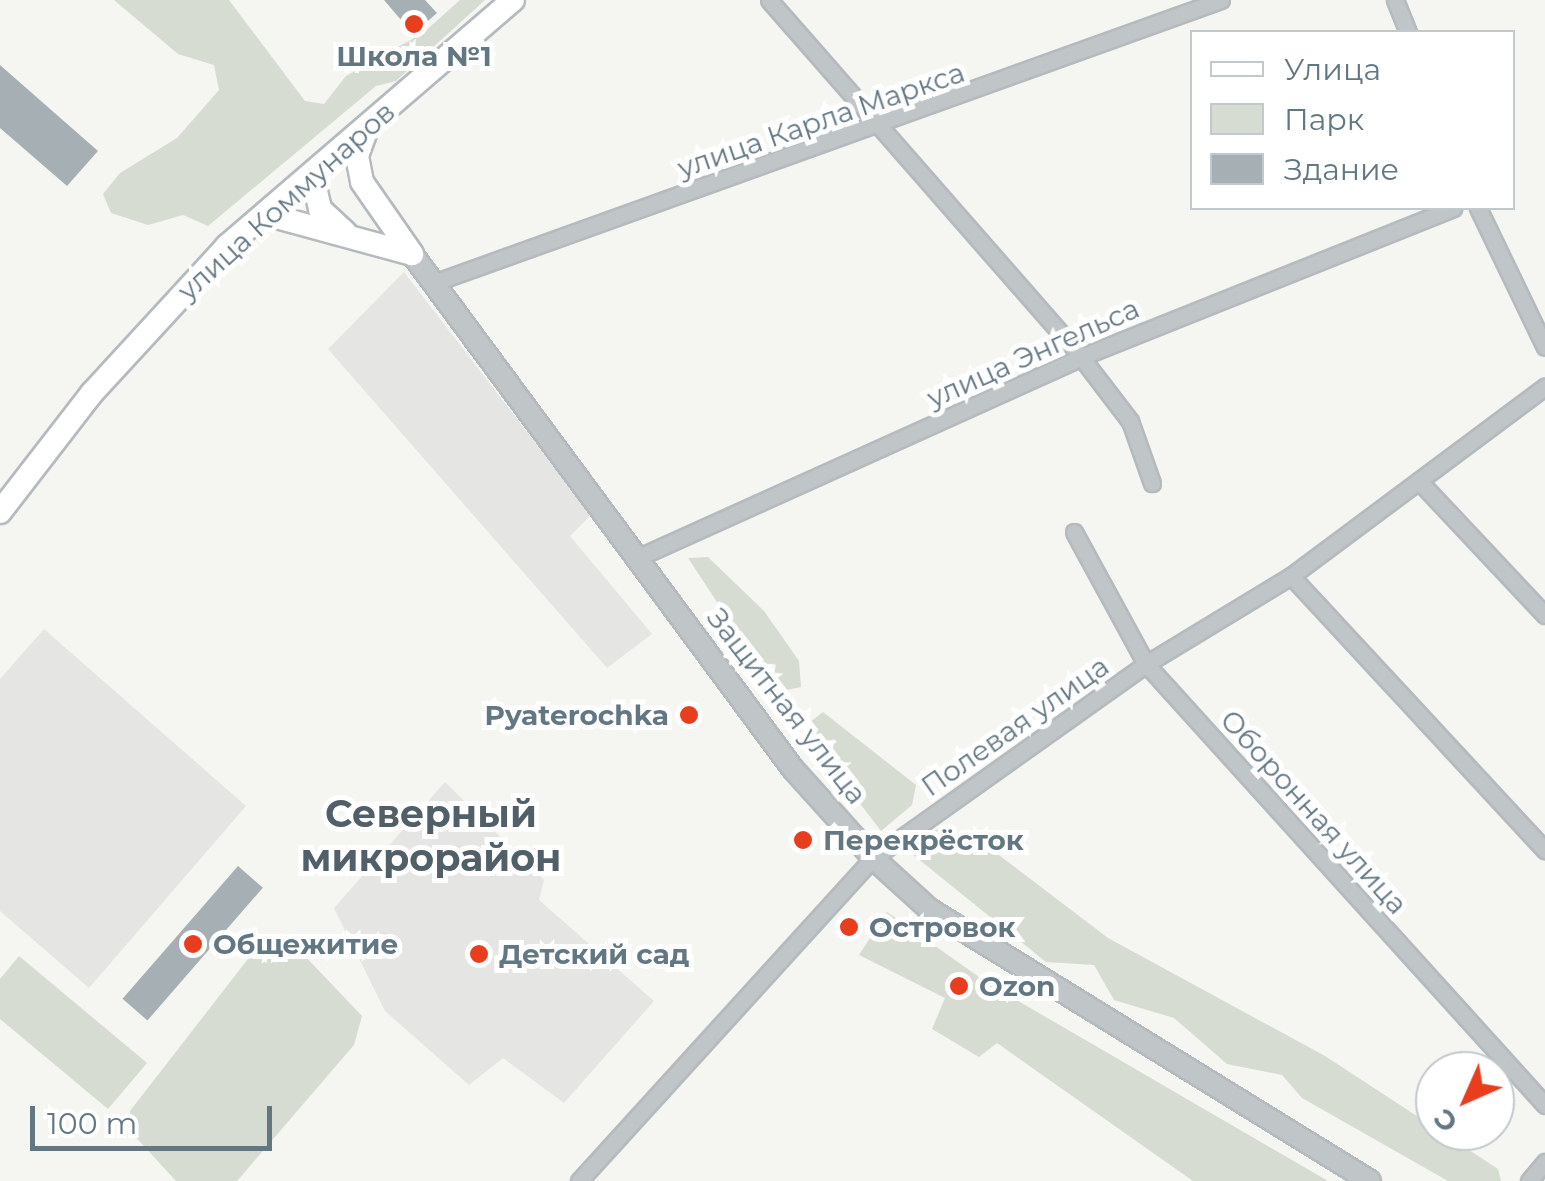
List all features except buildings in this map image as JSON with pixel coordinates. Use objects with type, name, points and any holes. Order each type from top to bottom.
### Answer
[{"type":"main road","name":"улица Коммунаров","points":[[0,512],[147,330],[265,214],[513,0]]},
{"type":"main road","points":[[371,122],[357,156],[362,182],[412,254]]},
{"type":"main road","points":[[355,239],[320,209],[317,169],[362,182]]},
{"type":"main road","points":[[265,214],[412,254]]},
{"type":"street","points":[[769,0],[875,127],[1081,357],[1130,421],[1152,483]]},
{"type":"street","name":"улица Карла Маркса","points":[[436,282],[1221,0]]},
{"type":"street","points":[[1395,0],[1407,30]]},
{"type":"street","name":"улица Энгельса","points":[[639,557],[1081,357],[1448,210]]},
{"type":"street","points":[[1479,210],[1545,347]]},
{"type":"street","name":"Защитная улица","points":[[412,254],[793,768],[873,858],[928,909],[1370,1181]]},
{"type":"street","name":"Полевая улица","points":[[579,1181],[873,858],[1146,664],[1292,576],[1545,387]]},
{"type":"street","points":[[1419,481],[1545,615]]},
{"type":"street","name":"Оборонная улица","points":[[1074,532],[1146,664],[1545,1105]]},
{"type":"street","points":[[1292,576],[1545,850]]},
{"type":"street","points":[[1528,1181],[1545,1162]]},
{"type":"shaded area","points":[[404,272],[591,515],[570,536],[652,634],[607,668],[328,349]]},
{"type":"shaded area","points":[[44,629],[246,806],[89,988],[0,911],[0,679]]},
{"type":"shaded area","name":"Детский сад","points":[[445,782],[544,880],[539,900],[654,1001],[564,1103],[503,1058],[469,1085],[385,1011],[334,908]]},
{"type":"green space","points":[[114,0],[229,0],[305,101],[324,104],[346,76],[423,33],[460,0],[485,0],[396,81],[376,86],[208,226],[183,215],[148,225],[111,213],[103,194],[120,173],[177,138],[219,90],[214,65],[178,54]]},
{"type":"green space","points":[[708,557],[764,611],[799,661],[801,687],[776,692],[688,558]]},
{"type":"green space","points":[[823,712],[916,785],[912,805],[881,831],[817,747],[809,723]]},
{"type":"green space","points":[[941,827],[987,846],[1108,938],[1325,1056],[1415,1115],[1415,1151],[1470,1151],[1498,1169],[1501,1181],[1448,1181],[1302,1098],[1282,1075],[1227,1064],[1174,1018],[1114,1000],[1094,965],[1046,962],[906,849]]},
{"type":"green space","points":[[887,912],[989,984],[1328,1181],[1193,1181],[997,1043],[979,1057],[932,1029],[945,998],[859,955]]},
{"type":"green space","points":[[276,946],[302,953],[362,1016],[354,1045],[237,1181],[176,1181],[131,1132],[130,1111],[251,955]]},
{"type":"green space","points":[[19,956],[147,1063],[108,1109],[0,1019],[0,979]]},
{"type":"place","name":"Школа №1","points":[[414,24]]},
{"type":"place","name":"Pyaterochka","points":[[689,715]]},
{"type":"place","name":"Перекрёсток","points":[[803,840]]},
{"type":"place","name":"Островок","points":[[849,927]]},
{"type":"place","name":"Общежитие","points":[[193,944]]},
{"type":"place","name":"Детский сад","points":[[479,954]]},
{"type":"place","name":"Ozon","points":[[959,986]]},
{"type":"district","name":"Северный микрорайон","points":[[431,836]]}]
